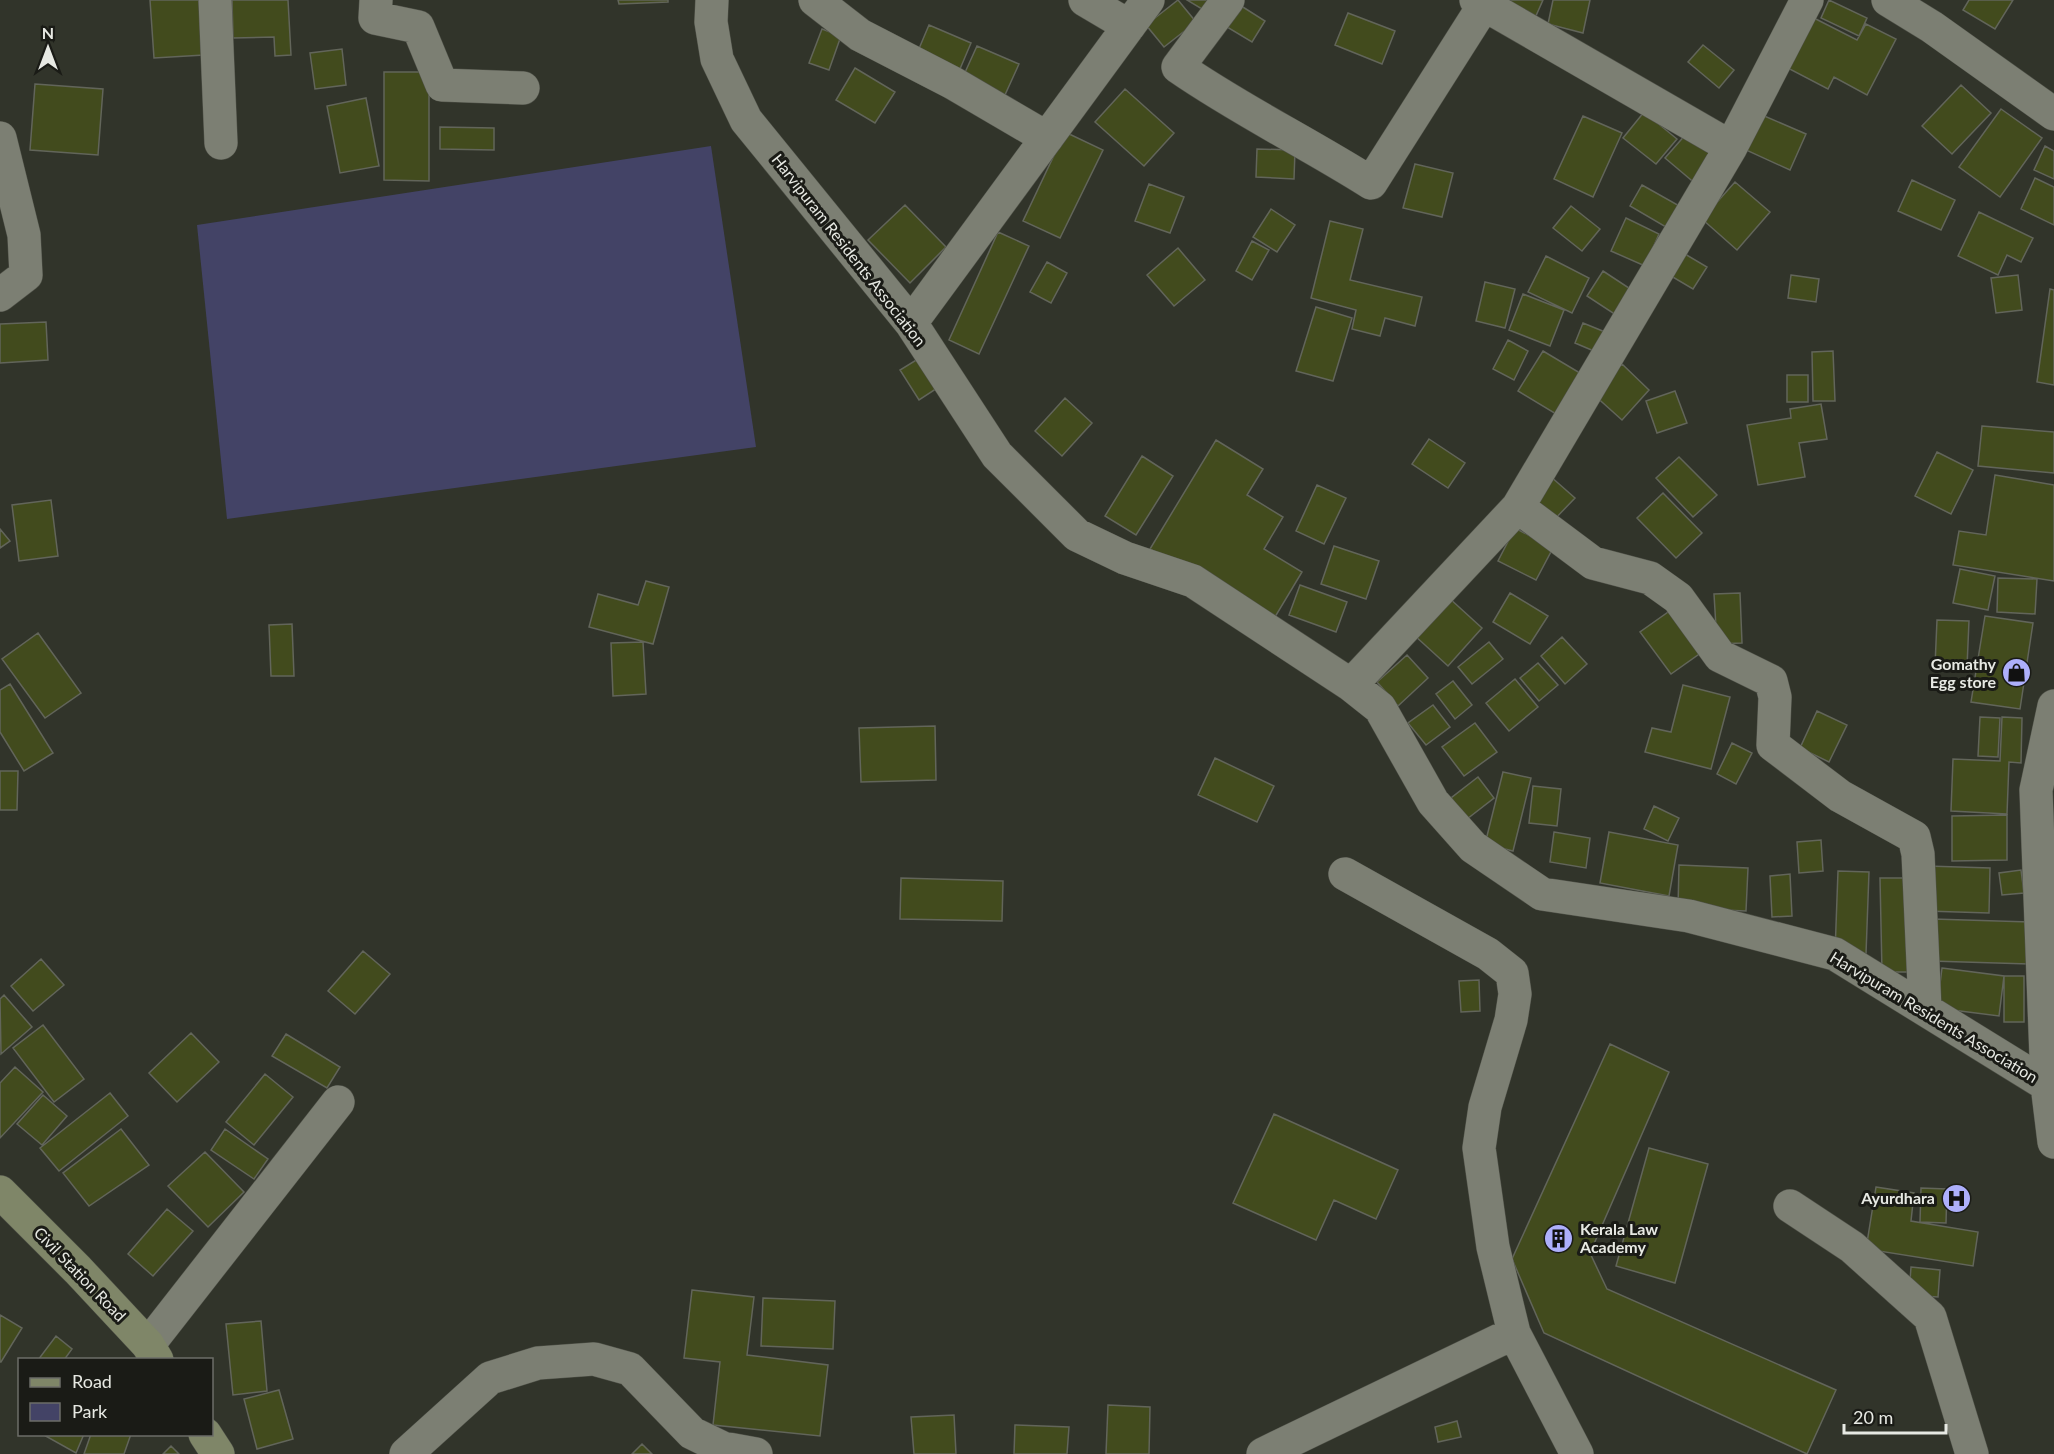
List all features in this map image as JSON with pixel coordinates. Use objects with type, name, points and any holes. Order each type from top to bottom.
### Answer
[{"type":"main road","name":"Civil Station Road","points":[[0,1192],[78,1270],[152,1352]]},
{"type":"main road","points":[[206,1436],[218,1454]]},
{"type":"street","points":[[214,0],[221,143]]},
{"type":"street","points":[[376,0],[375,18],[418,27],[442,85],[523,88]]},
{"type":"street","name":"Harvipuram Residents Association","points":[[712,0],[711,22],[717,59],[746,120],[911,323],[997,455],[1077,535],[1125,558],[1193,581],[1351,685],[1380,708],[1440,810],[1473,847],[1542,894],[1689,916],[1835,954],[2047,1084]]},
{"type":"street","points":[[815,0],[860,35],[953,83],[1047,138]]},
{"type":"street","points":[[1085,0],[1129,26]]},
{"type":"street","points":[[911,323],[1148,0]]},
{"type":"street","points":[[1228,0],[1178,67],[1215,92],[1315,147],[1371,183],[1480,3],[1731,147]]},
{"type":"street","points":[[1351,685],[1518,507],[1731,147],[1807,0]]},
{"type":"street","points":[[1888,0],[1932,27],[2054,114]]},
{"type":"street","points":[[0,138],[24,235],[26,274],[0,295]]},
{"type":"street","points":[[1518,507],[1593,562],[1650,578],[1678,598],[1720,656],[1771,681],[1775,697],[1773,746],[1840,796],[1914,837],[1918,854],[1925,1008]]},
{"type":"street","points":[[2054,706],[2045,792],[2047,1084],[2054,1142]]},
{"type":"street","points":[[1345,874],[1488,954],[1512,973],[1515,994],[1511,1020],[1485,1107],[1479,1148],[1493,1247],[1514,1333],[1577,1454]]},
{"type":"street","points":[[152,1352],[338,1102]]},
{"type":"street","points":[[1790,1206],[1852,1247],[1930,1317],[1972,1454]]},
{"type":"street","points":[[1263,1454],[1514,1333]]},
{"type":"street","points":[[406,1454],[490,1378],[538,1364],[594,1359],[630,1369],[692,1433],[723,1448],[756,1454]]},
{"type":"green space","points":[[711,146],[756,447],[227,519],[197,225]]},
{"type":"building","points":[[150,0],[200,0],[204,55],[154,58]]},
{"type":"building","points":[[232,0],[288,0],[291,55],[275,56],[274,37],[233,38]]},
{"type":"building","points":[[618,0],[668,0],[668,2],[619,4]]},
{"type":"building","points":[[1178,0],[1196,22],[1164,47],[1146,25]]},
{"type":"building","points":[[1187,0],[1221,0],[1212,15]]},
{"type":"building","points":[[1494,0],[1543,0],[1535,18]]},
{"type":"building","points":[[1553,0],[1590,0],[1583,33],[1548,24]]},
{"type":"building","points":[[1829,0],[1867,18],[1859,36],[1821,18]]},
{"type":"building","points":[[1969,0],[2013,0],[1995,29],[1963,10]]},
{"type":"building","points":[[1235,2],[1265,21],[1252,42],[1222,24]]},
{"type":"building","points":[[1348,13],[1395,31],[1382,64],[1335,45]]},
{"type":"building","points":[[1806,14],[1857,40],[1866,24],[1896,39],[1867,95],[1834,77],[1828,89],[1780,64]]},
{"type":"building","points":[[929,25],[971,43],[957,76],[915,58]]},
{"type":"building","points":[[822,29],[841,36],[829,70],[809,63]]},
{"type":"building","points":[[1703,45],[1734,70],[1719,88],[1688,62]]},
{"type":"building","points":[[977,46],[1019,64],[1004,97],[962,79]]},
{"type":"building","points":[[342,49],[346,85],[315,89],[310,53]]},
{"type":"building","points":[[855,68],[895,92],[875,123],[836,100]]},
{"type":"building","points":[[384,72],[429,72],[429,181],[384,180]]},
{"type":"building","points":[[35,84],[103,89],[98,155],[30,150]]},
{"type":"building","points":[[1961,85],[1991,113],[1952,154],[1922,126]]},
{"type":"building","points":[[1125,89],[1174,133],[1144,166],[1095,122]]},
{"type":"building","points":[[366,98],[379,166],[340,173],[327,106]]},
{"type":"building","points":[[2001,109],[2042,138],[2000,197],[1959,167]]},
{"type":"building","points":[[1644,112],[1677,139],[1656,164],[1623,138]]},
{"type":"building","points":[[1762,115],[1806,134],[1790,170],[1746,150]]},
{"type":"building","points":[[1583,116],[1622,133],[1593,197],[1554,179]]},
{"type":"building","points":[[440,127],[494,128],[494,150],[440,149]]},
{"type":"building","points":[[1065,132],[1103,150],[1060,238],[1023,221]]},
{"type":"building","points":[[1687,133],[1719,159],[1697,185],[1665,158]]},
{"type":"building","points":[[2045,146],[2054,151],[2054,179],[2034,170]]},
{"type":"building","points":[[1257,149],[1295,150],[1294,179],[1256,177]]},
{"type":"building","points":[[1415,164],[1453,173],[1442,217],[1403,208]]},
{"type":"building","points":[[2035,178],[2054,187],[2054,225],[2021,209]]},
{"type":"building","points":[[1912,180],[1955,200],[1941,230],[1898,211]]},
{"type":"building","points":[[1735,182],[1770,212],[1737,250],[1702,219]]},
{"type":"building","points":[[1149,184],[1184,197],[1170,233],[1135,221]]},
{"type":"building","points":[[1642,185],[1683,208],[1671,230],[1630,206]]},
{"type":"building","points":[[905,205],[946,247],[910,283],[868,240]]},
{"type":"building","points":[[1571,206],[1600,229],[1582,251],[1553,228]]},
{"type":"building","points":[[1271,209],[1295,225],[1277,252],[1253,237]]},
{"type":"building","points":[[1979,212],[2033,238],[2021,262],[2007,255],[1998,275],[1958,256]]},
{"type":"building","points":[[1626,218],[1659,234],[1645,266],[1611,251]]},
{"type":"building","points":[[1330,221],[1363,229],[1350,280],[1422,297],[1415,326],[1385,318],[1380,336],[1352,329],[1356,310],[1311,298]]},
{"type":"building","points":[[998,232],[1029,246],[979,354],[949,340]]},
{"type":"building","points":[[1252,241],[1269,250],[1252,280],[1236,271]]},
{"type":"building","points":[[1178,248],[1205,280],[1174,306],[1147,275]]},
{"type":"building","points":[[1685,254],[1707,267],[1693,289],[1671,276]]},
{"type":"building","points":[[1546,256],[1589,278],[1572,313],[1528,292]]},
{"type":"building","points":[[1047,262],[1067,273],[1051,303],[1030,292]]},
{"type":"building","points":[[1603,271],[1635,292],[1619,317],[1587,296]]},
{"type":"building","points":[[1791,275],[1819,279],[1816,302],[1788,298]]},
{"type":"building","points":[[2018,275],[2022,310],[1996,313],[1991,278]]},
{"type":"building","points":[[1485,282],[1515,289],[1505,328],[1476,321]]},
{"type":"building","points":[[2050,289],[2054,290],[2054,385],[2037,382]]},
{"type":"building","points":[[1523,294],[1564,310],[1550,346],[1509,330]]},
{"type":"building","points":[[1316,307],[1352,318],[1333,381],[1296,371]]},
{"type":"building","points":[[46,322],[48,360],[0,363],[0,324]]},
{"type":"building","points":[[1583,323],[1610,334],[1601,354],[1575,343]]},
{"type":"building","points":[[1508,340],[1528,351],[1514,380],[1493,369]]},
{"type":"building","points":[[1543,351],[1585,376],[1561,417],[1518,391]]},
{"type":"building","points":[[1833,351],[1835,401],[1813,401],[1812,352]]},
{"type":"building","points":[[926,354],[945,383],[919,400],[900,370]]},
{"type":"building","points":[[1622,364],[1649,390],[1622,420],[1593,394]]},
{"type":"building","points":[[1787,375],[1808,375],[1808,402],[1787,402]]},
{"type":"building","points":[[1675,391],[1687,423],[1657,433],[1646,401]]},
{"type":"building","points":[[1065,398],[1092,423],[1062,456],[1035,431]]},
{"type":"building","points":[[1821,404],[1827,439],[1799,443],[1805,477],[1758,485],[1747,425],[1791,418],[1790,409]]},
{"type":"building","points":[[1982,426],[2054,432],[2054,473],[1978,466]]},
{"type":"building","points":[[1429,439],[1465,463],[1448,488],[1412,464]]},
{"type":"building","points":[[1216,440],[1263,469],[1247,495],[1283,517],[1264,549],[1302,572],[1272,622],[1150,549]]},
{"type":"building","points":[[1937,452],[1973,470],[1951,514],[1915,496]]},
{"type":"building","points":[[1142,456],[1173,476],[1136,535],[1105,516]]},
{"type":"building","points":[[1679,457],[1717,495],[1693,517],[1656,478]]},
{"type":"building","points":[[1995,475],[2054,485],[2054,581],[1953,565],[1959,531],[1986,535]]},
{"type":"building","points":[[1550,476],[1575,498],[1551,523],[1528,501]]},
{"type":"building","points":[[1317,485],[1346,498],[1324,544],[1296,531]]},
{"type":"building","points":[[1663,493],[1702,533],[1676,558],[1637,518]]},
{"type":"building","points":[[51,500],[58,556],[19,561],[12,505]]},
{"type":"building","points":[[1515,528],[1553,548],[1536,580],[1498,561]]},
{"type":"building","points":[[0,529],[10,541],[0,548]]},
{"type":"building","points":[[1334,546],[1379,561],[1366,599],[1321,584]]},
{"type":"building","points":[[1960,569],[1995,576],[1988,610],[1953,603]]},
{"type":"building","points":[[1998,578],[2037,579],[2035,614],[1997,612]]},
{"type":"building","points":[[646,581],[669,587],[653,644],[589,627],[598,594],[638,605]]},
{"type":"building","points":[[1300,585],[1347,602],[1336,632],[1289,615]]},
{"type":"building","points":[[1510,593],[1548,616],[1530,644],[1493,622]]},
{"type":"building","points":[[1740,593],[1742,643],[1717,644],[1714,594]]},
{"type":"building","points":[[1448,597],[1482,628],[1448,666],[1414,635]]},
{"type":"building","points":[[1671,610],[1702,652],[1671,674],[1640,632]]},
{"type":"building","points":[[1985,616],[2033,623],[2020,709],[1971,702]]},
{"type":"building","points":[[1937,620],[1969,621],[1967,667],[1935,666]]},
{"type":"building","points":[[292,624],[294,676],[271,676],[269,625]]},
{"type":"building","points":[[38,633],[81,693],[45,718],[2,659]]},
{"type":"building","points":[[1562,637],[1587,664],[1565,684],[1541,656]]},
{"type":"building","points":[[643,642],[646,694],[613,696],[611,643]]},
{"type":"building","points":[[1489,642],[1503,659],[1472,684],[1458,667]]},
{"type":"building","points":[[1407,655],[1428,678],[1398,706],[1377,682]]},
{"type":"building","points":[[1538,663],[1558,685],[1539,701],[1520,678]]},
{"type":"building","points":[[1515,679],[1538,707],[1509,731],[1486,703]]},
{"type":"building","points":[[1453,681],[1472,705],[1455,719],[1436,694]]},
{"type":"building","points":[[10,684],[53,753],[24,771],[0,732],[0,690]]},
{"type":"building","points":[[1683,685],[1730,697],[1711,769],[1645,752],[1652,728],[1671,732]]},
{"type":"building","points":[[1433,705],[1450,727],[1426,745],[1408,723]]},
{"type":"building","points":[[1817,711],[1847,725],[1829,762],[1800,748]]},
{"type":"building","points":[[1980,717],[2000,718],[1998,757],[1978,756]]},
{"type":"building","points":[[2002,717],[2022,718],[2021,763],[2009,762],[2007,814],[1951,811],[1953,759],[2000,761]]},
{"type":"building","points":[[1475,723],[1497,752],[1464,776],[1442,747]]},
{"type":"building","points":[[935,726],[936,780],[861,782],[859,728]]},
{"type":"building","points":[[1732,743],[1752,753],[1736,784],[1717,774]]},
{"type":"building","points":[[1215,758],[1274,786],[1257,822],[1198,795]]},
{"type":"building","points":[[0,771],[18,771],[17,810],[0,810]]},
{"type":"building","points":[[1503,772],[1531,778],[1513,851],[1485,844]]},
{"type":"building","points":[[1478,777],[1494,798],[1467,819],[1451,798]]},
{"type":"building","points":[[1533,786],[1561,789],[1557,826],[1529,823]]},
{"type":"building","points":[[1654,806],[1679,818],[1668,841],[1644,829]]},
{"type":"building","points":[[2007,815],[2007,860],[1952,861],[1952,816]]},
{"type":"building","points":[[1554,832],[1590,838],[1586,868],[1550,862]]},
{"type":"building","points":[[1609,832],[1678,845],[1669,896],[1600,883]]},
{"type":"building","points":[[1821,840],[1823,871],[1799,873],[1797,842]]},
{"type":"building","points":[[1679,865],[1748,868],[1746,911],[1678,908]]},
{"type":"building","points":[[1927,866],[1990,868],[1989,913],[1926,911]]},
{"type":"building","points":[[2021,870],[2024,893],[2002,895],[1999,873]]},
{"type":"building","points":[[1838,871],[1869,872],[1866,954],[1835,953]]},
{"type":"building","points":[[1790,874],[1792,916],[1772,917],[1770,876]]},
{"type":"building","points":[[901,878],[1003,881],[1002,921],[900,919]]},
{"type":"building","points":[[1880,878],[1910,878],[1912,972],[1882,972]]},
{"type":"building","points":[[1933,919],[2030,922],[2029,964],[1931,961]]},
{"type":"building","points":[[363,951],[390,974],[355,1014],[328,991]]},
{"type":"building","points":[[41,959],[64,985],[33,1011],[11,986]]},
{"type":"building","points":[[1942,968],[2004,976],[1999,1016],[1937,1008]]},
{"type":"building","points":[[2004,976],[2024,976],[2024,1022],[2004,1022]]},
{"type":"building","points":[[1479,980],[1480,1011],[1461,1012],[1459,981]]},
{"type":"building","points":[[4,995],[32,1027],[1,1054],[0,999]]},
{"type":"building","points":[[43,1025],[84,1079],[54,1102],[13,1048]]},
{"type":"building","points":[[191,1033],[219,1062],[177,1102],[149,1073]]},
{"type":"building","points":[[286,1034],[340,1067],[327,1088],[272,1056]]},
{"type":"building","name":"Kerala Law Academy","points":[[1610,1044],[1669,1072],[1590,1253],[1607,1289],[1836,1390],[1807,1454],[1544,1333],[1512,1259]]},
{"type":"building","points":[[15,1067],[43,1092],[0,1138],[0,1083]]},
{"type":"building","points":[[265,1074],[293,1097],[254,1145],[226,1122]]},
{"type":"building","points":[[110,1093],[128,1116],[59,1171],[40,1148]]},
{"type":"building","points":[[43,1095],[67,1116],[42,1145],[17,1124]]},
{"type":"building","points":[[1274,1114],[1398,1170],[1376,1219],[1334,1200],[1316,1240],[1233,1203]]},
{"type":"building","points":[[121,1129],[149,1165],[89,1206],[63,1173]]},
{"type":"building","points":[[225,1129],[268,1159],[254,1179],[211,1150]]},
{"type":"building","points":[[1649,1148],[1708,1164],[1675,1283],[1616,1266]]},
{"type":"building","points":[[205,1152],[244,1192],[208,1227],[168,1186]]},
{"type":"building","points":[[1876,1187],[1914,1193],[1911,1221],[1978,1232],[1973,1266],[1866,1249]]},
{"type":"building","points":[[1921,1188],[1947,1189],[1946,1223],[1920,1222]]},
{"type":"building","points":[[167,1209],[193,1231],[153,1276],[128,1254]]},
{"type":"building","points":[[1911,1267],[1940,1270],[1938,1297],[1909,1295]]},
{"type":"building","points":[[692,1290],[754,1297],[747,1355],[828,1365],[820,1436],[713,1425],[720,1362],[684,1358]]},
{"type":"building","points":[[763,1298],[835,1301],[833,1349],[761,1346]]},
{"type":"building","points":[[0,1315],[22,1328],[1,1362],[0,1362]]},
{"type":"building","points":[[261,1321],[267,1391],[233,1395],[226,1324]]},
{"type":"building","points":[[56,1336],[72,1349],[65,1358],[40,1358]]},
{"type":"building","points":[[279,1390],[293,1439],[257,1449],[244,1399]]},
{"type":"building","points":[[1108,1405],[1150,1407],[1149,1454],[1106,1454]]},
{"type":"building","points":[[954,1415],[956,1454],[914,1454],[911,1417]]},
{"type":"building","points":[[1457,1421],[1461,1437],[1438,1442],[1435,1427]]},
{"type":"building","points":[[1015,1425],[1069,1427],[1067,1454],[1014,1454]]},
{"type":"building","points":[[46,1436],[83,1436],[76,1453]]},
{"type":"building","points":[[90,1436],[130,1436],[124,1454],[84,1454]]},
{"type":"building","points":[[642,1444],[652,1454],[632,1454]]},
{"type":"building","points":[[171,1446],[179,1454],[163,1454]]},
{"type":"place","name":"Gomathy Egg store","points":[[2017,673]]},
{"type":"place","name":"Ayurdhara","points":[[1956,1198]]},
{"type":"place","name":"Kerala Law Academy","points":[[1559,1238]]}]
